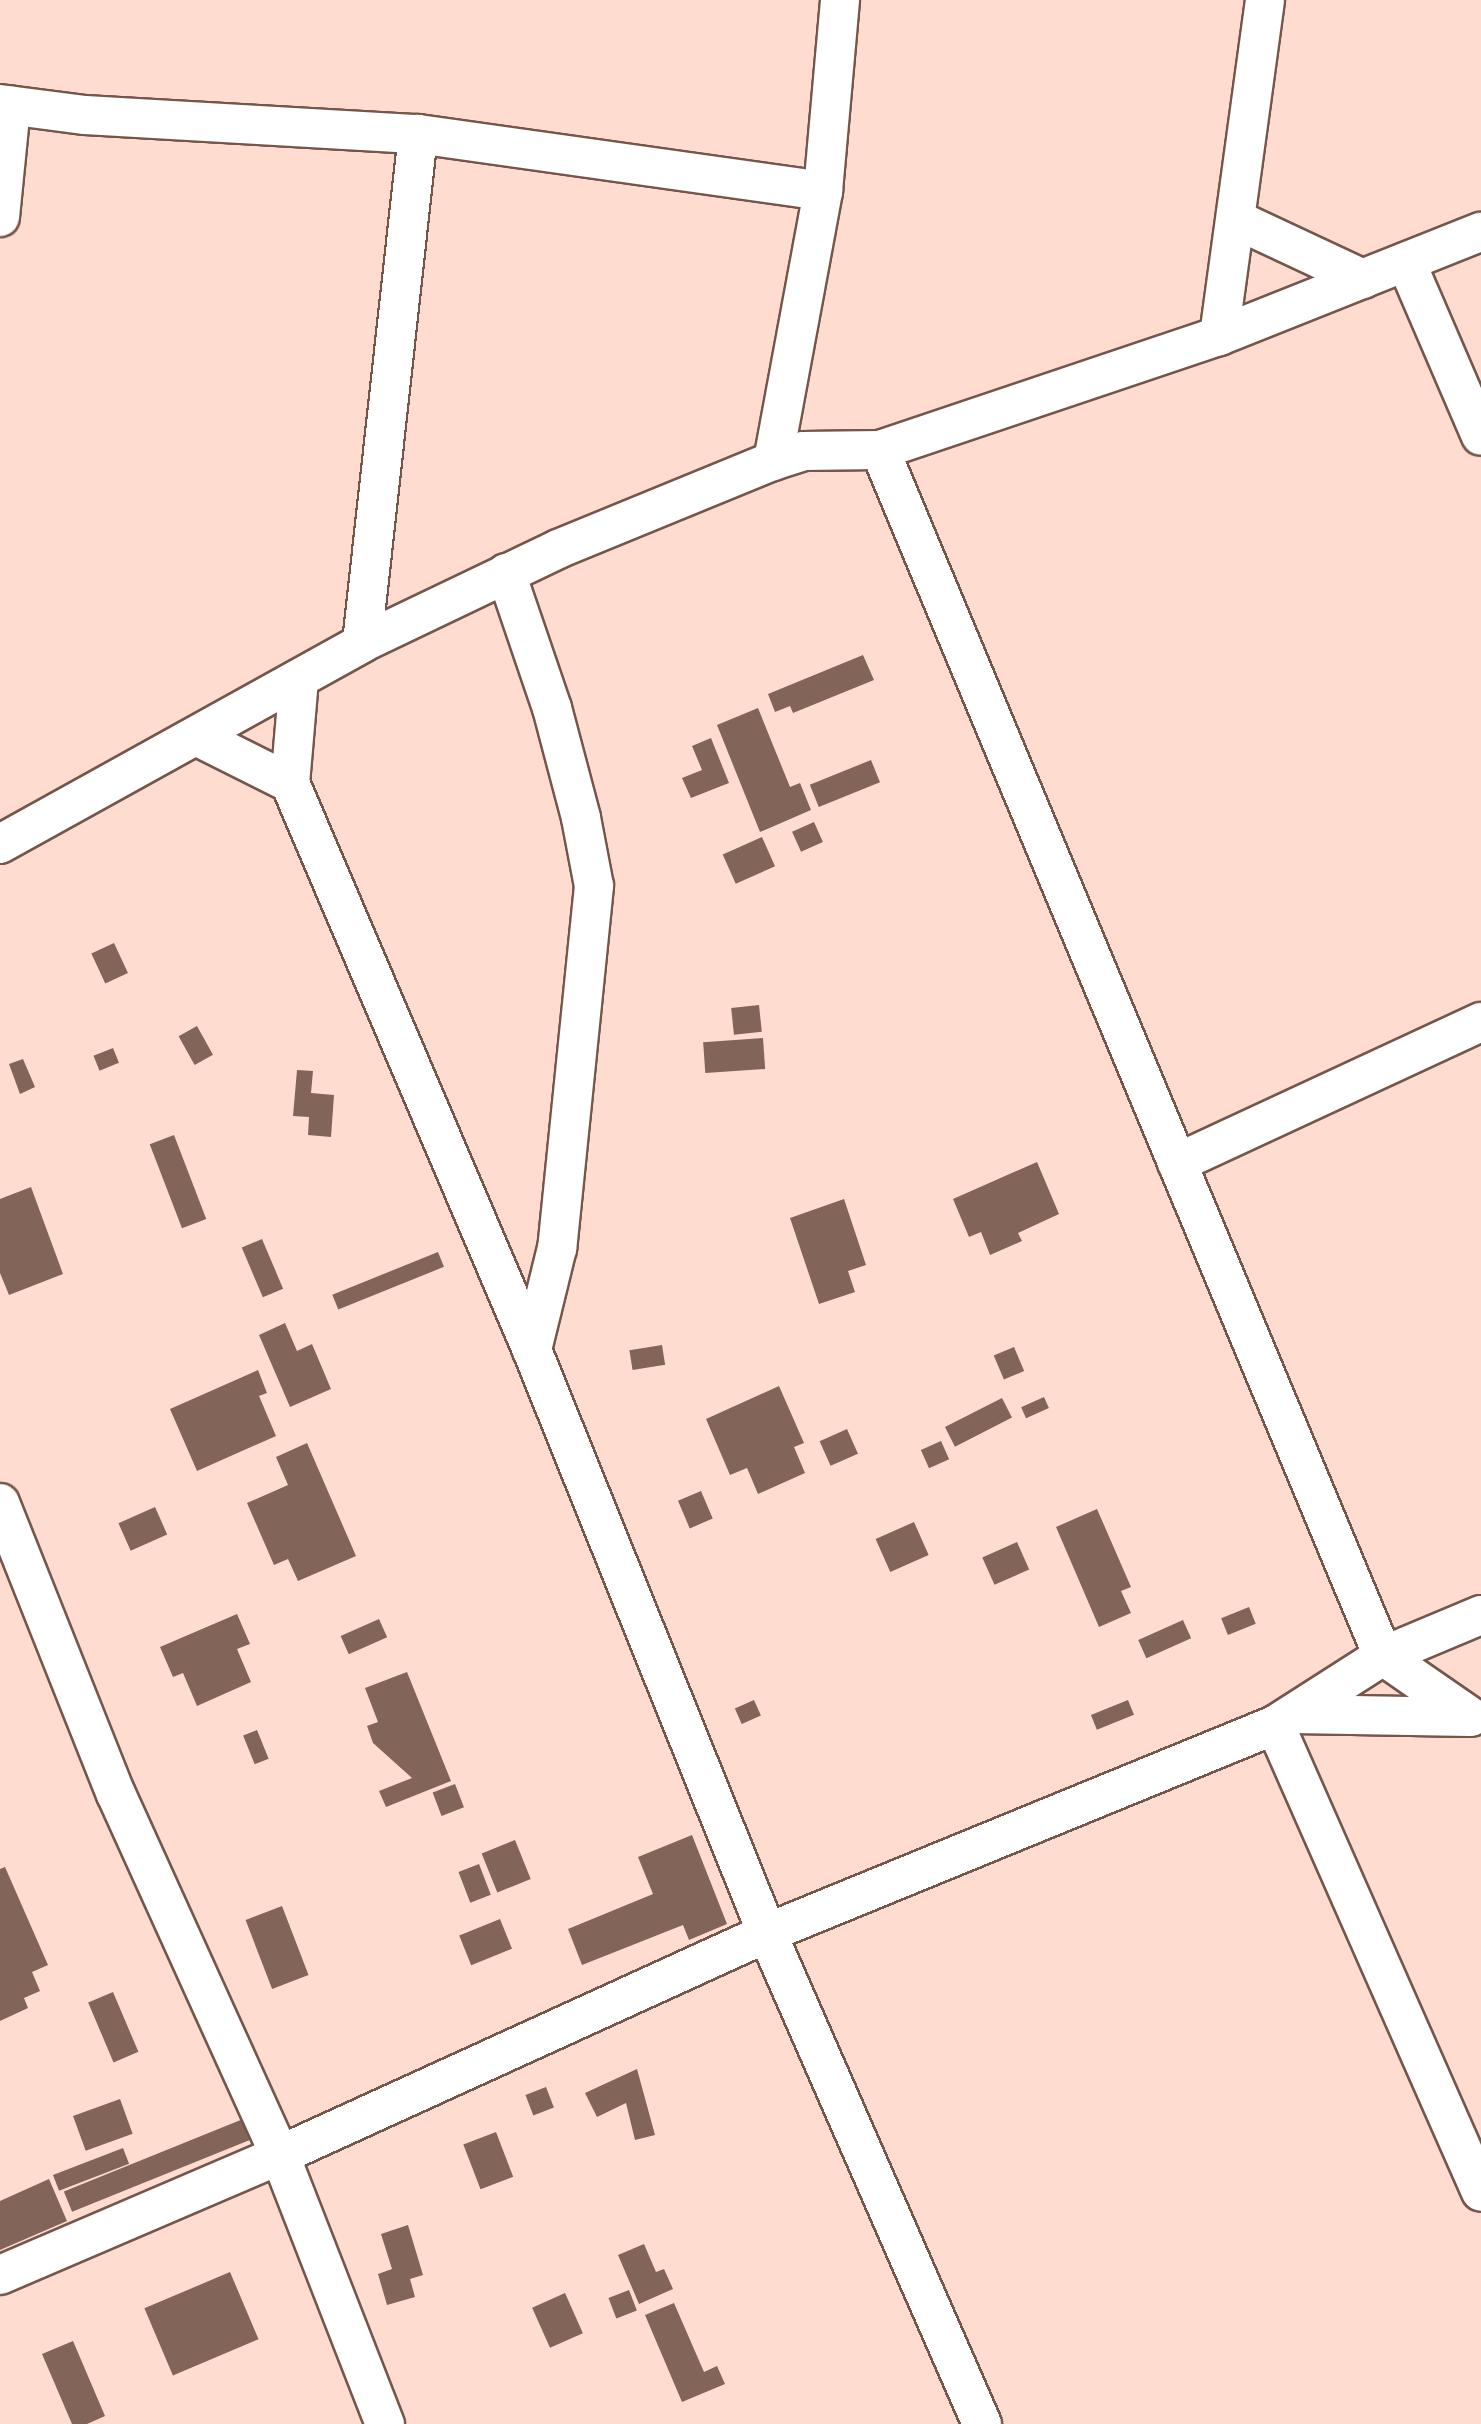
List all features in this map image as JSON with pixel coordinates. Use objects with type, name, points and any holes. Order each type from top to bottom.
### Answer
[{"type":"street","points":[[774,460],[823,192],[840,0]]},
{"type":"street","points":[[1219,336],[1265,0]]},
{"type":"street","points":[[0,217],[5,105],[84,114],[418,134],[823,192]]},
{"type":"street","points":[[362,643],[418,134]]},
{"type":"street","points":[[1237,220],[1364,279]]},
{"type":"street","points":[[0,844],[362,643],[506,573],[774,460],[803,451],[880,450],[1219,336],[1481,232]]},
{"type":"street","points":[[1406,262],[1481,436]]},
{"type":"street","points":[[880,450],[1383,1656],[1476,1717]]},
{"type":"street","points":[[506,573],[552,708],[582,818],[594,886],[557,1248],[532,1350]]},
{"type":"street","points":[[299,679],[290,783],[532,1350],[767,1933],[982,2424]]},
{"type":"street","points":[[196,736],[290,783]]},
{"type":"street","points":[[1177,1162],[1481,1022]]},
{"type":"street","points":[[0,1503],[116,1794],[280,2155],[385,2424]]},
{"type":"street","points":[[0,2276],[280,2155],[767,1933],[1284,1719],[1383,1656],[1481,1614]]},
{"type":"street","points":[[1284,1719],[1476,1717]]},
{"type":"street","points":[[1284,1719],[1481,2192]]},
{"type":"building","points":[[863,655],[874,680],[793,713],[790,706],[775,712],[768,694]]},
{"type":"building","points":[[758,708],[790,787],[800,783],[811,810],[760,832],[717,725]]},
{"type":"building","points":[[711,738],[729,783],[691,798],[682,778],[702,770],[692,746]]},
{"type":"building","points":[[871,760],[880,782],[819,807],[810,785]]},
{"type":"building","points":[[814,822],[823,842],[801,852],[792,832]]},
{"type":"building","points":[[762,837],[775,866],[736,884],[723,854]]},
{"type":"building","points":[[114,943],[128,973],[105,983],[91,954]]},
{"type":"building","points":[[759,1005],[762,1032],[734,1035],[731,1008]]},
{"type":"building","points":[[197,1026],[213,1055],[195,1065],[179,1036]]},
{"type":"building","points":[[763,1038],[765,1069],[705,1073],[703,1042]]},
{"type":"building","points":[[113,1048],[119,1063],[100,1071],[94,1056]]},
{"type":"building","points":[[23,1059],[35,1087],[20,1094],[9,1064]]},
{"type":"building","points":[[297,1070],[313,1071],[311,1093],[334,1095],[331,1137],[308,1135],[309,1117],[293,1116]]},
{"type":"building","points":[[174,1135],[206,1219],[182,1228],[150,1144]]},
{"type":"building","points":[[1037,1162],[1059,1214],[1018,1233],[1022,1241],[990,1255],[981,1232],[969,1237],[953,1199]]},
{"type":"building","points":[[31,1187],[63,1274],[9,1295],[0,1273],[0,1199]]},
{"type":"building","points":[[844,1199],[866,1265],[848,1271],[855,1292],[819,1304],[790,1218]]},
{"type":"building","points":[[262,1239],[283,1289],[263,1297],[242,1248]]},
{"type":"building","points":[[438,1252],[444,1267],[338,1310],[332,1295]]},
{"type":"building","points":[[285,1323],[297,1351],[312,1344],[331,1389],[290,1407],[259,1335]]},
{"type":"building","points":[[662,1345],[665,1365],[633,1370],[629,1350]]},
{"type":"building","points":[[1014,1347],[1024,1371],[1004,1380],[994,1356]]},
{"type":"building","points":[[258,1370],[267,1393],[259,1396],[276,1436],[197,1471],[170,1409]]},
{"type":"building","points":[[779,1386],[804,1443],[794,1447],[805,1473],[758,1494],[747,1468],[730,1475],[706,1419]]},
{"type":"building","points":[[1044,1397],[1049,1408],[1026,1418],[1021,1407]]},
{"type":"building","points":[[1002,1398],[1012,1418],[955,1447],[945,1427]]},
{"type":"building","points":[[847,1429],[858,1454],[831,1466],[820,1441]]},
{"type":"building","points":[[941,1441],[949,1459],[929,1468],[921,1450]]},
{"type":"building","points":[[307,1443],[356,1556],[298,1581],[288,1559],[274,1565],[247,1503],[288,1485],[276,1457]]},
{"type":"building","points":[[701,1491],[713,1519],[690,1528],[678,1501]]},
{"type":"building","points":[[155,1507],[167,1534],[131,1551],[118,1523]]},
{"type":"building","points":[[1097,1509],[1131,1587],[1121,1591],[1131,1613],[1099,1627],[1056,1527]]},
{"type":"building","points":[[914,1522],[929,1555],[890,1572],[876,1539]]},
{"type":"building","points":[[1017,1542],[1029,1569],[994,1585],[982,1557]]},
{"type":"building","points":[[1249,1607],[1256,1624],[1228,1635],[1221,1618]]},
{"type":"building","points":[[237,1614],[250,1644],[237,1649],[251,1682],[197,1706],[183,1673],[173,1677],[160,1647]]},
{"type":"building","points":[[379,1619],[387,1637],[349,1654],[341,1636]]},
{"type":"building","points":[[1183,1620],[1191,1638],[1146,1658],[1138,1640]]},
{"type":"building","points":[[407,1672],[451,1781],[386,1807],[379,1791],[412,1778],[373,1743],[367,1726],[378,1722],[365,1688]]},
{"type":"building","points":[[754,1700],[761,1716],[742,1724],[735,1709]]},
{"type":"building","points":[[1128,1700],[1134,1715],[1097,1730],[1091,1715]]},
{"type":"building","points":[[257,1730],[269,1759],[255,1764],[243,1736]]},
{"type":"building","points":[[455,1784],[464,1807],[442,1816],[433,1793]]},
{"type":"building","points":[[692,1835],[727,1924],[689,1940],[683,1925],[582,1965],[568,1929],[653,1894],[638,1857]]},
{"type":"building","points":[[515,1840],[531,1879],[497,1892],[482,1853]]},
{"type":"building","points":[[479,1864],[491,1895],[470,1903],[458,1872]]},
{"type":"building","points":[[5,1867],[48,1965],[32,1972],[40,1991],[24,1998],[28,2008],[0,2021],[0,1869]]},
{"type":"building","points":[[282,1906],[309,1975],[272,1989],[246,1920]]},
{"type":"building","points":[[500,1919],[512,1949],[471,1965],[459,1935]]},
{"type":"building","points":[[113,1992],[138,2052],[114,2062],[88,2003]]},
{"type":"building","points":[[637,2069],[655,2135],[635,2140],[626,2103],[597,2117],[585,2093]]},
{"type":"building","points":[[546,2087],[554,2108],[533,2115],[525,2095]]},
{"type":"building","points":[[120,2099],[133,2134],[86,2151],[73,2116]]},
{"type":"building","points":[[253,2115],[261,2135],[72,2212],[64,2191]]},
{"type":"building","points":[[496,2132],[513,2177],[481,2189],[463,2145]]},
{"type":"building","points":[[123,2148],[129,2164],[59,2191],[53,2175]]},
{"type":"building","points":[[49,2179],[67,2221],[0,2250],[0,2201]]},
{"type":"building","points":[[408,2225],[423,2275],[410,2279],[415,2297],[387,2305],[378,2274],[392,2269],[381,2234]]},
{"type":"building","points":[[644,2244],[656,2272],[664,2269],[673,2289],[639,2304],[618,2255]]},
{"type":"building","points":[[230,2272],[259,2339],[173,2376],[144,2308]]},
{"type":"building","points":[[629,2290],[637,2311],[616,2318],[608,2298]]},
{"type":"building","points":[[565,2293],[583,2333],[550,2348],[532,2308]]},
{"type":"building","points":[[674,2303],[704,2372],[717,2366],[725,2384],[682,2402],[645,2315]]},
{"type":"building","points":[[73,2341],[105,2416],[87,2424],[72,2424],[42,2354]]}]
